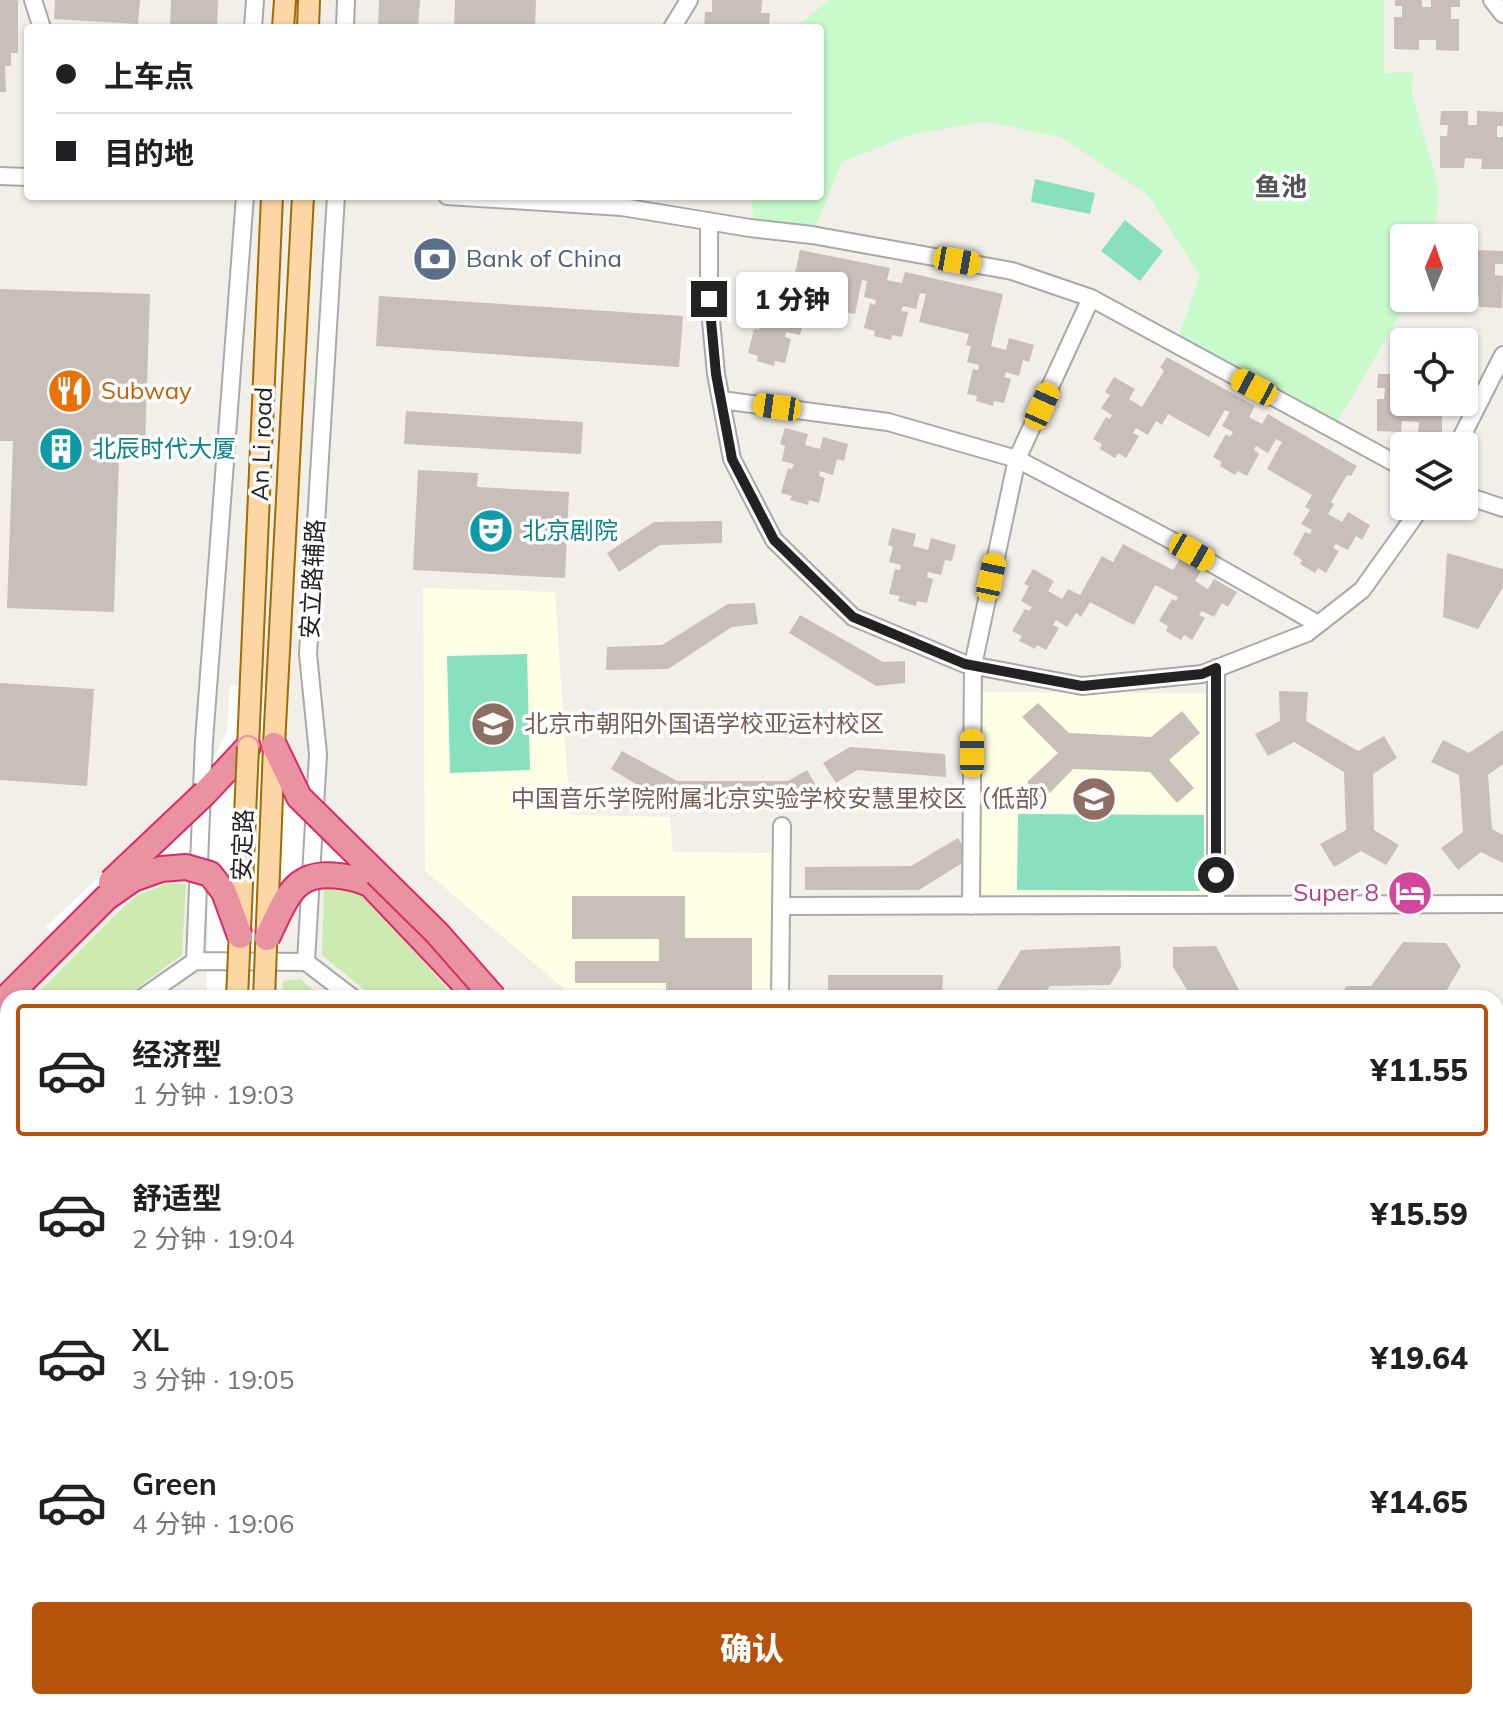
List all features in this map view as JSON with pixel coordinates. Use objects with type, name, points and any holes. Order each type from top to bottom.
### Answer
[{"type":"highway","points":[[274,745],[299,797],[437,933],[487,990]]},
{"type":"highway","points":[[0,987],[205,793],[248,747]]},
{"type":"highway","points":[[14,990],[106,898],[133,879],[161,869],[186,867],[210,874],[224,892],[240,936]]},
{"type":"highway","points":[[267,938],[290,891],[308,878],[333,874],[356,879],[370,884],[470,990]]},
{"type":"main road","points":[[283,24],[285,0]]},
{"type":"main road","points":[[308,24],[309,0]]},
{"type":"main road","name":"An Li road","points":[[251,692],[272,200]]},
{"type":"main road","name":"An Li road","points":[[274,745],[303,200]]},
{"type":"main road","name":"安定路","points":[[237,990],[251,692]]},
{"type":"main road","name":"安定路","points":[[264,990],[274,745]]},
{"type":"street","points":[[33,0],[41,24]]},
{"type":"street","points":[[253,24],[255,0]]},
{"type":"street","points":[[345,24],[346,0]]},
{"type":"street","points":[[674,24],[689,0]]},
{"type":"street","points":[[1492,0],[1503,14]]},
{"type":"street","points":[[0,176],[24,177]]},
{"type":"street","points":[[195,961],[204,741],[245,200]]},
{"type":"street","name":"安立路辅路","points":[[306,962],[318,754],[308,654],[336,200]]},
{"type":"street","points":[[587,200],[622,201],[709,221],[812,235],[1012,271],[1091,298],[1390,460]]},
{"type":"street","points":[[709,221],[709,299],[716,374],[732,459],[774,540],[853,617],[973,665],[1082,686],[1202,674],[1307,633],[1362,590],[1412,520]]},
{"type":"street","points":[[971,906],[973,665],[1017,459],[1091,298]]},
{"type":"street","points":[[1464,432],[1503,355]]},
{"type":"street","points":[[721,400],[888,422],[1017,459],[1167,538],[1318,624]]},
{"type":"street","points":[[1478,500],[1503,508]]},
{"type":"street","points":[[1216,668],[1216,905]]},
{"type":"street","points":[[780,990],[782,826]]},
{"type":"street","points":[[782,906],[1503,904]]},
{"type":"street","points":[[153,990],[195,961],[306,962],[343,990]]},
{"type":"shaded area","name":"北京市朝阳外国语学校亚运村校区","points":[[423,588],[555,592],[570,815],[670,817],[673,852],[773,853],[771,990],[566,990],[425,871]]},
{"type":"shaded area","name":"中国音乐学院附属北京实验学校安慧里校区（低部）","points":[[972,692],[1216,694],[1216,905],[971,906]]},
{"type":"green space","points":[[830,0],[1384,0],[1384,73],[1413,72],[1412,94],[1439,190],[1435,224],[1390,224],[1390,312],[1402,312],[1333,429],[1176,344],[1200,276],[1148,195],[1061,137],[987,122],[913,134],[842,162],[812,235],[755,229],[751,200],[824,200],[824,24],[799,24]]},
{"type":"green space","points":[[1035,179],[1095,193],[1090,214],[1031,202]]},
{"type":"green space","points":[[1125,220],[1163,251],[1140,281],[1101,251]]},
{"type":"green space","points":[[527,654],[530,770],[450,773],[447,656]]},
{"type":"green space","points":[[1018,814],[1204,815],[1204,891],[1017,890]]},
{"type":"green space","points":[[166,884],[186,884],[182,955],[134,990],[41,990],[118,912],[138,895]]},
{"type":"green space","points":[[342,888],[361,896],[449,990],[364,990],[322,955],[324,889]]},
{"type":"green space","points":[[300,979],[313,990],[282,990],[283,981]]},
{"type":"pier","points":[[230,685],[285,688],[283,743],[291,768],[378,876],[363,896],[345,885],[306,883],[275,936],[272,990],[206,990],[206,895],[190,878],[163,876],[129,890],[68,950],[46,927],[185,795],[212,762],[227,731]]},
{"type":"building","points":[[0,0],[18,0],[18,53],[11,53],[11,66],[5,66],[6,92],[0,92]]},
{"type":"building","points":[[55,0],[140,0],[138,24],[54,19]]},
{"type":"building","points":[[171,0],[218,0],[217,24],[170,24]]},
{"type":"building","points":[[379,0],[420,0],[418,24],[378,24]]},
{"type":"building","points":[[455,0],[536,0],[535,24],[454,24]]},
{"type":"building","points":[[712,0],[762,0],[761,13],[770,13],[769,24],[704,24],[705,12],[712,12]]},
{"type":"building","points":[[1395,0],[1422,0],[1422,7],[1431,7],[1431,0],[1460,0],[1460,7],[1451,7],[1451,19],[1459,19],[1459,51],[1436,50],[1436,40],[1419,40],[1419,50],[1394,49],[1394,17],[1402,17],[1402,6],[1395,6]]},
{"type":"building","points":[[1441,111],[1468,111],[1468,125],[1477,125],[1477,111],[1503,112],[1503,126],[1497,126],[1497,137],[1503,137],[1503,169],[1481,169],[1482,159],[1465,158],[1464,168],[1440,168],[1440,136],[1447,136],[1448,125],[1440,125]]},
{"type":"building","points":[[800,250],[890,268],[887,280],[902,283],[905,272],[1003,294],[991,346],[1006,350],[1009,338],[1034,345],[1029,362],[1023,360],[1019,376],[1006,372],[1004,377],[1011,379],[1004,403],[994,401],[993,406],[976,401],[977,396],[967,394],[973,369],[978,370],[979,365],[967,362],[971,346],[966,345],[969,334],[919,322],[926,294],[920,293],[916,309],[903,306],[901,311],[908,312],[902,337],[892,335],[891,340],[874,336],[875,331],[864,328],[870,303],[875,305],[876,300],[864,297],[867,281],[862,280],[855,314],[815,305],[810,321],[804,320],[800,335],[786,332],[785,337],[791,339],[785,363],[775,361],[774,366],[757,361],[758,356],[748,353],[754,329],[759,330],[760,325],[748,322],[752,306],[747,305],[751,288],[774,294],[771,306],[787,310]]},
{"type":"building","points":[[1478,250],[1503,251],[1503,264],[1495,264],[1495,275],[1503,276],[1502,308],[1479,307]]},
{"type":"building","name":"北辰时代大厦","points":[[0,289],[150,294],[145,444],[110,443],[109,458],[119,458],[114,612],[7,608],[13,441],[0,441]]},
{"type":"building","points":[[379,296],[683,316],[679,367],[376,346]]},
{"type":"building","points":[[1167,357],[1255,406],[1249,417],[1262,424],[1268,414],[1357,466],[1351,476],[1347,475],[1331,502],[1334,504],[1328,514],[1342,522],[1348,512],[1370,525],[1362,540],[1356,536],[1348,550],[1336,544],[1333,548],[1339,551],[1326,573],[1318,568],[1315,573],[1300,564],[1302,560],[1293,554],[1305,532],[1310,534],[1312,530],[1301,524],[1310,510],[1305,507],[1312,495],[1267,469],[1282,442],[1276,439],[1268,453],[1256,446],[1254,450],[1259,454],[1247,476],[1238,471],[1235,475],[1220,466],[1222,462],[1213,457],[1226,434],[1230,437],[1233,432],[1222,426],[1230,412],[1225,410],[1209,437],[1168,414],[1162,425],[1156,421],[1148,435],[1136,428],[1133,433],[1139,436],[1126,458],[1118,453],[1115,458],[1100,449],[1102,444],[1093,439],[1106,417],[1110,419],[1112,415],[1101,408],[1110,395],[1105,392],[1114,377],[1135,389],[1129,399],[1142,407],[1164,371],[1160,367]]},
{"type":"building","points":[[1378,374],[1390,374],[1390,416],[1442,416],[1442,432],[1418,432],[1419,422],[1402,421],[1401,432],[1377,431],[1377,399],[1384,399],[1385,388],[1377,388]]},
{"type":"building","points":[[406,411],[583,422],[581,454],[404,444]]},
{"type":"building","points":[[785,428],[808,434],[805,445],[820,449],[823,437],[848,444],[844,461],[837,459],[833,475],[820,471],[819,476],[825,478],[819,503],[809,500],[808,505],[790,500],[792,496],[781,493],[788,468],[792,469],[794,464],[782,461],[785,446],[780,444]]},
{"type":"building","name":"北京剧院","points":[[418,470],[478,473],[477,487],[569,492],[565,578],[413,570]]},
{"type":"building","points":[[722,521],[722,543],[660,545],[619,572],[607,553],[654,522]]},
{"type":"building","points":[[892,528],[916,534],[913,546],[928,550],[931,538],[956,545],[952,561],[945,560],[941,575],[928,572],[927,577],[933,579],[927,603],[917,601],[916,606],[898,601],[900,596],[889,594],[895,569],[900,570],[901,565],[889,562],[893,547],[888,545]]},
{"type":"building","points":[[1123,544],[1173,570],[1180,559],[1201,571],[1195,581],[1208,589],[1214,579],[1237,592],[1228,607],[1222,603],[1214,617],[1202,611],[1199,615],[1205,618],[1192,640],[1184,635],[1181,640],[1166,631],[1168,626],[1159,621],[1172,599],[1176,601],[1178,597],[1155,585],[1134,625],[1090,602],[1081,617],[1076,613],[1067,627],[1056,620],[1053,625],[1059,628],[1046,650],[1037,645],[1035,649],[1019,641],[1022,636],[1012,631],[1025,609],[1029,611],[1032,607],[1021,601],[1029,586],[1024,584],[1033,569],[1054,581],[1048,591],[1062,599],[1068,589],[1080,595],[1102,556],[1113,562]]},
{"type":"building","points":[[1447,553],[1503,569],[1503,587],[1478,629],[1443,617]]},
{"type":"building","points":[[755,603],[758,624],[732,627],[668,669],[606,670],[607,647],[662,645],[728,604]]},
{"type":"building","points":[[800,615],[883,662],[905,661],[905,683],[876,686],[789,633]]},
{"type":"building","points":[[0,683],[94,689],[87,786],[0,780]]},
{"type":"building","points":[[1279,691],[1308,692],[1306,721],[1358,751],[1384,736],[1397,758],[1373,774],[1374,830],[1399,845],[1386,865],[1361,851],[1334,867],[1320,844],[1346,830],[1344,772],[1294,742],[1268,756],[1255,734],[1280,721]]},
{"type":"building","points":[[1038,703],[1069,733],[1151,737],[1182,711],[1200,733],[1169,760],[1194,788],[1177,803],[1150,772],[1073,769],[1043,800],[1027,782],[1058,753],[1022,717]]},
{"type":"building","points":[[1503,730],[1503,764],[1488,775],[1492,829],[1503,835],[1503,863],[1481,852],[1458,870],[1441,848],[1463,832],[1459,775],[1431,762],[1443,740],[1469,753]]},
{"type":"building","points":[[850,747],[945,754],[946,777],[857,770],[836,783],[823,763]]},
{"type":"building","points":[[622,751],[677,781],[788,781],[807,770],[818,789],[792,806],[672,806],[611,769]]},
{"type":"building","points":[[958,838],[970,858],[919,890],[805,890],[805,867],[911,866]]},
{"type":"building","points":[[572,896],[685,896],[685,938],[752,938],[752,990],[666,990],[666,983],[575,983],[575,961],[659,961],[659,939],[572,939]]},
{"type":"building","points":[[1403,942],[1446,943],[1461,966],[1447,990],[1344,990],[1346,986],[1371,986]]},
{"type":"building","points":[[1120,946],[1121,967],[1110,985],[997,990],[1021,950]]},
{"type":"building","points":[[1216,946],[1239,990],[1187,990],[1173,967],[1173,947]]},
{"type":"building","points":[[828,975],[943,975],[942,990],[828,990]]},
{"type":"place","name":"Bank of China","points":[[435,259]]},
{"type":"place","name":"Subway","points":[[70,391]]},
{"type":"place","name":"北辰时代大厦","points":[[61,449]]},
{"type":"place","name":"北京剧院","points":[[491,531]]},
{"type":"place","name":"北京市朝阳外国语学校亚运村校区","points":[[493,724]]},
{"type":"place","name":"中国音乐学院附属北京实验学校安慧里校区（低部）","points":[[1094,799]]},
{"type":"place","name":"Super 8","points":[[1410,893]]},
{"type":"district","name":"鱼池","points":[[1281,187]]},
{"type":"route","points":[[709,299],[716,374],[732,459],[774,540],[853,617],[965,664],[1082,686],[1202,674],[1216,668],[1216,875]]}]
